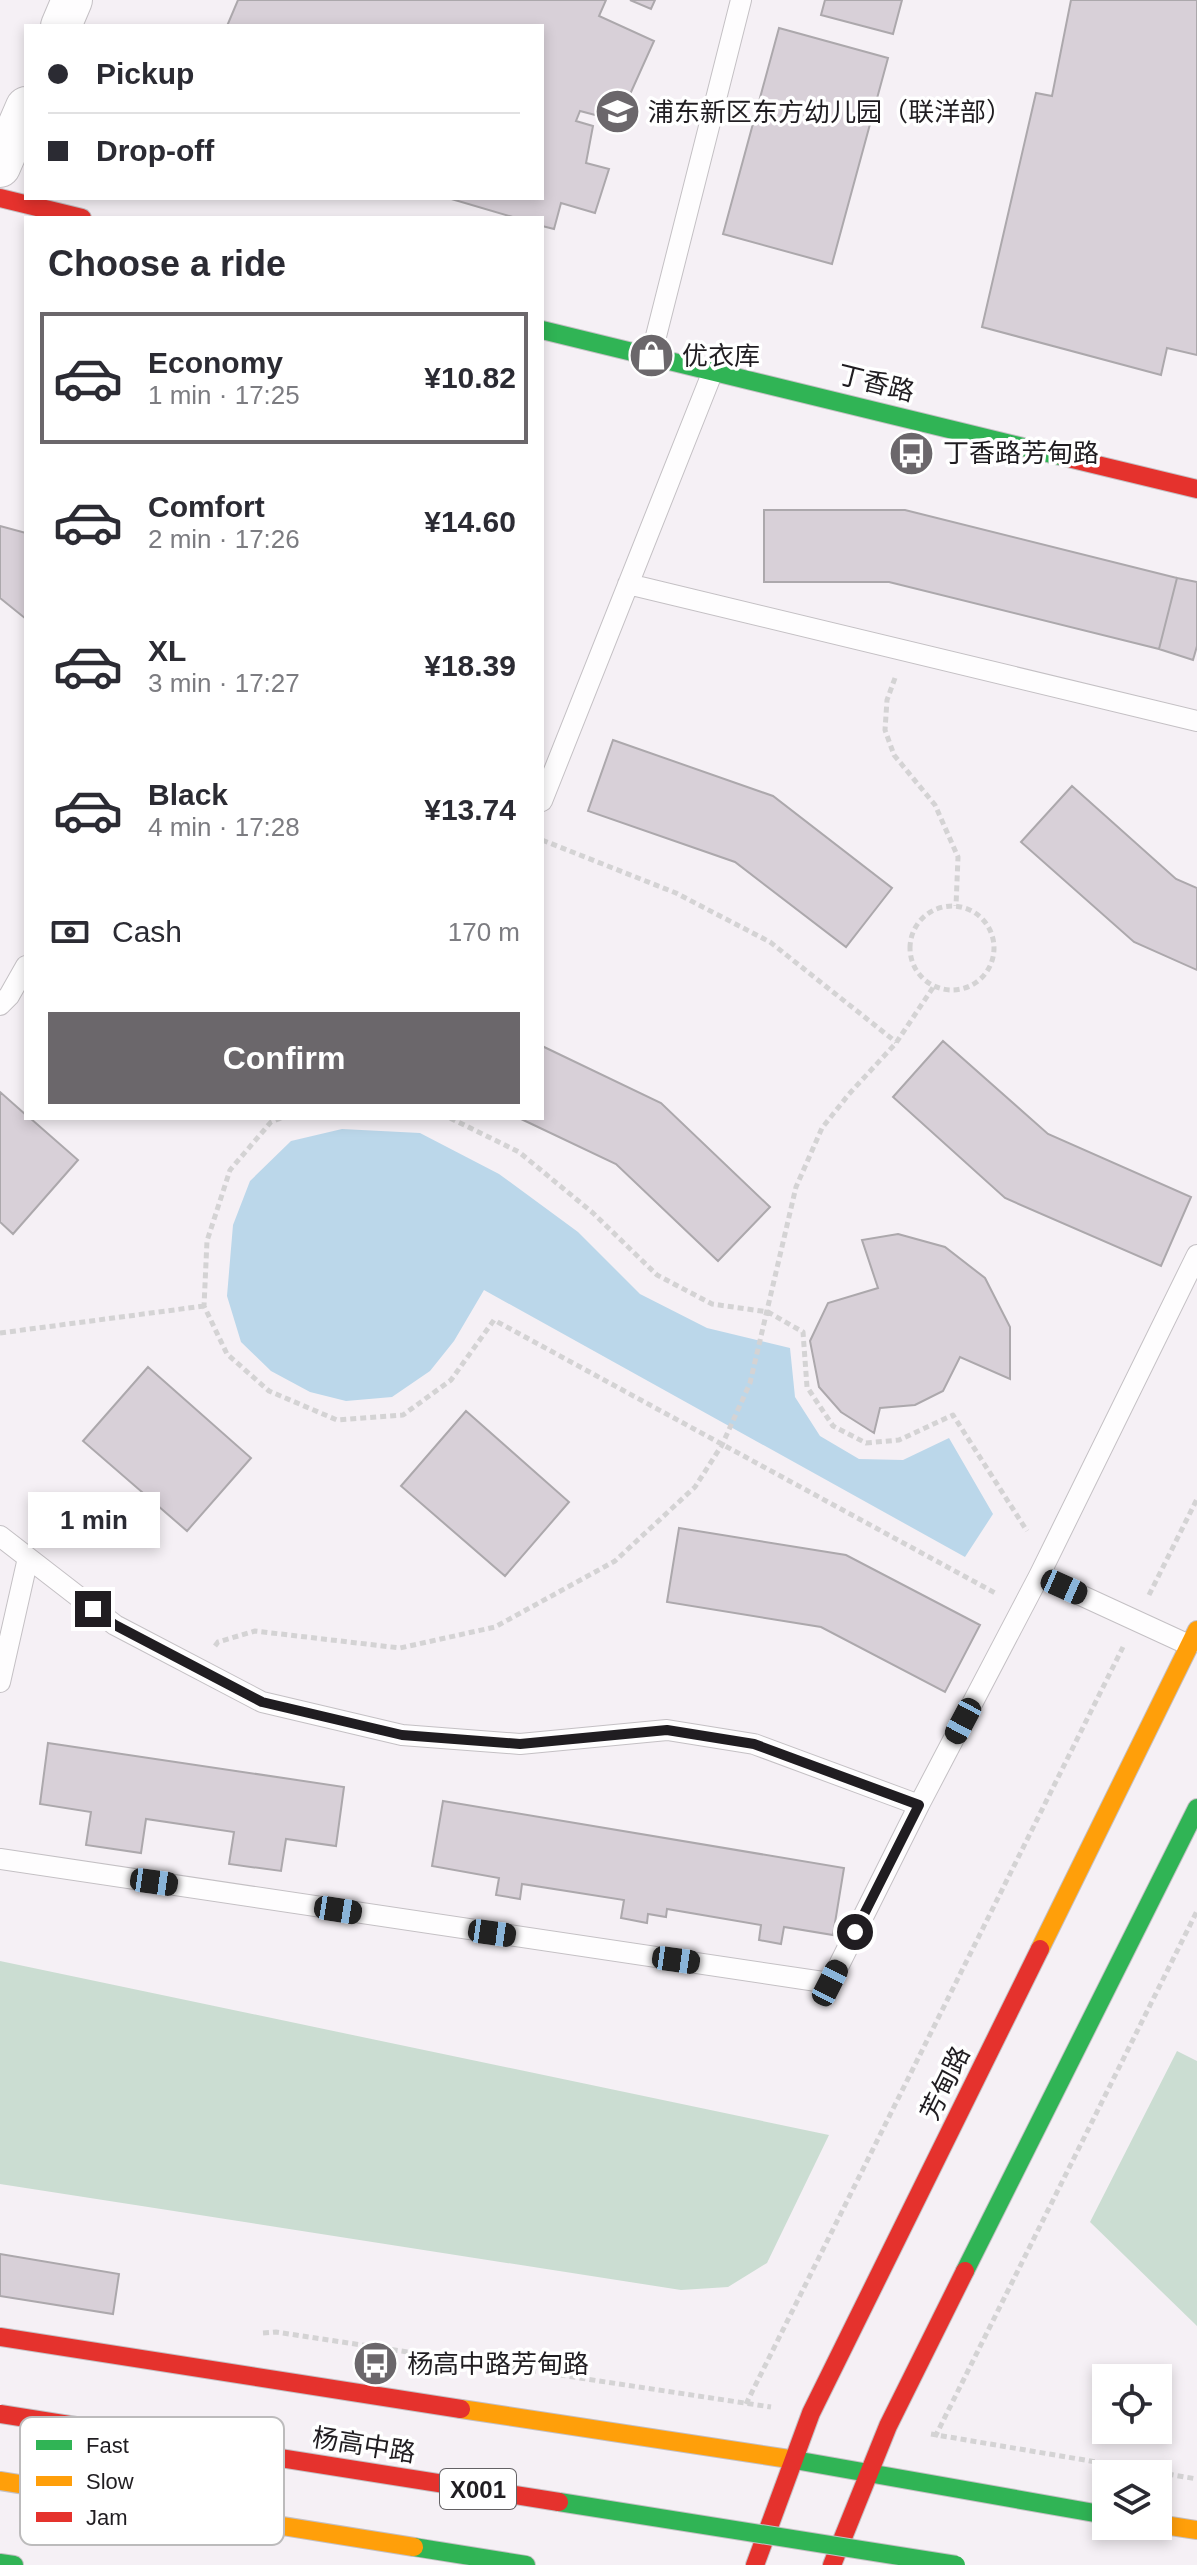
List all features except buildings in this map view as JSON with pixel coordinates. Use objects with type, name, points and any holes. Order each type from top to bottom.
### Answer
[{"type":"main road","points":[[0,198],[74,216]]},
{"type":"main road","name":"丁香路","points":[[544,330],[1197,489]]},
{"type":"main road","name":"芳甸路","points":[[755,2565],[811,2413],[1193,1638]]},
{"type":"main road","points":[[832,2565],[888,2426],[1197,1808]]},
{"type":"main road","name":"杨高中路","points":[[0,2337],[792,2460],[1092,2513]]},
{"type":"main road","name":"杨高中路","points":[[0,2414],[20,2417]]},
{"type":"main road","name":"杨高中路","points":[[284,2459],[956,2565]]},
{"type":"main road","points":[[0,2481],[20,2484]]},
{"type":"main road","points":[[284,2526],[526,2565]]},
{"type":"main road","points":[[1172,2526],[1197,2530]]},
{"type":"main road","points":[[0,2563],[14,2565]]},
{"type":"street","points":[[62,24],[72,0]]},
{"type":"street","points":[[0,167],[24,112]]},
{"type":"lane","points":[[651,356],[741,0]]},
{"type":"lane","points":[[544,796],[713,371]]},
{"type":"lane","points":[[628,584],[1197,721]]},
{"type":"lane","points":[[0,1005],[9,996],[24,970]]},
{"type":"lane","points":[[0,1859],[830,1983],[1043,1569],[1197,1255]]},
{"type":"lane","points":[[0,1536],[115,1625],[262,1702],[402,1735],[520,1744],[667,1730],[754,1744],[919,1805]]},
{"type":"lane","points":[[0,1682],[28,1558]]},
{"type":"lane","points":[[1043,1569],[1137,1620],[1193,1638]]},
{"type":"path","points":[[906,651],[887,700],[885,730],[894,755],[935,805],[958,857],[956,906]]},
{"type":"path","points":[[544,841],[676,893],[770,942],[896,1043]]},
{"type":"path","points":[[956,906],[970,910],[989,928],[994,954],[983,977],[973,985],[947,990],[922,978],[914,966],[910,951],[918,924],[928,914],[956,906]]},
{"type":"path","points":[[196,1668],[218,1642],[255,1631],[400,1648],[495,1627],[615,1561],[695,1487],[722,1445],[750,1383],[796,1187],[822,1128],[896,1043],[934,986]]},
{"type":"path","points":[[276,1120],[230,1170],[207,1241],[204,1306],[227,1354],[269,1391],[337,1420],[403,1415],[451,1380],[494,1320],[1022,1608]]},
{"type":"path","points":[[454,1120],[519,1152],[593,1213],[657,1275],[712,1304],[768,1312],[803,1332],[807,1387],[833,1426],[866,1443],[899,1440],[953,1415],[1043,1569]]},
{"type":"path","points":[[0,1333],[204,1306]]},
{"type":"path","points":[[728,2450],[761,2374],[1197,1499]]},
{"type":"path","points":[[916,2482],[936,2435],[1197,1911]]},
{"type":"green space","points":[[0,1961],[829,2135],[767,2263],[728,2287],[681,2290],[0,2184]]},
{"type":"green space","points":[[1177,2051],[1197,2061],[1197,2326],[1090,2222]]},
{"type":"water","points":[[342,1129],[420,1133],[499,1174],[578,1232],[640,1294],[707,1328],[790,1348],[795,1397],[820,1436],[859,1459],[903,1460],[949,1438],[993,1514],[965,1557],[484,1290],[454,1341],[430,1371],[392,1397],[346,1401],[310,1392],[271,1371],[241,1342],[227,1296],[233,1225],[250,1181],[291,1141]]},
{"type":"traffic: fast","points":[[544,330],[1064,457]]},
{"type":"traffic: fast","points":[[965,2271],[1197,1808]]},
{"type":"traffic: fast","points":[[789,2459],[1092,2513]]},
{"type":"traffic: fast","points":[[559,2502],[956,2565]]},
{"type":"traffic: fast","points":[[414,2547],[526,2565]]},
{"type":"traffic: fast","points":[[0,2563],[14,2565]]},
{"type":"traffic: slow","points":[[1040,1949],[1197,1630]]},
{"type":"traffic: slow","points":[[461,2409],[789,2459]]},
{"type":"traffic: slow","points":[[0,2481],[20,2484]]},
{"type":"traffic: slow","points":[[284,2526],[414,2547]]},
{"type":"traffic: slow","points":[[1172,2526],[1197,2530]]},
{"type":"traffic: jam","points":[[0,198],[74,216]]},
{"type":"traffic: jam","points":[[1064,457],[1197,489]]},
{"type":"traffic: jam","points":[[755,2565],[811,2413],[1040,1949]]},
{"type":"traffic: jam","points":[[832,2565],[888,2426],[965,2271]]},
{"type":"traffic: jam","points":[[0,2337],[461,2409]]},
{"type":"traffic: jam","points":[[0,2414],[20,2417]]},
{"type":"traffic: jam","points":[[284,2459],[559,2502]]},
{"type":"place","name":"浦东新区东方幼儿园（联洋部）","points":[[617,112]]},
{"type":"place","name":"优衣库","points":[[651,356]]},
{"type":"place","name":"丁香路芳甸路","points":[[912,453]]},
{"type":"place","name":"杨高中路芳甸路","points":[[376,2364]]},
{"type":"route","points":[[93,1609],[115,1625],[262,1702],[402,1735],[520,1744],[667,1730],[754,1744],[919,1805],[855,1932]]}]
